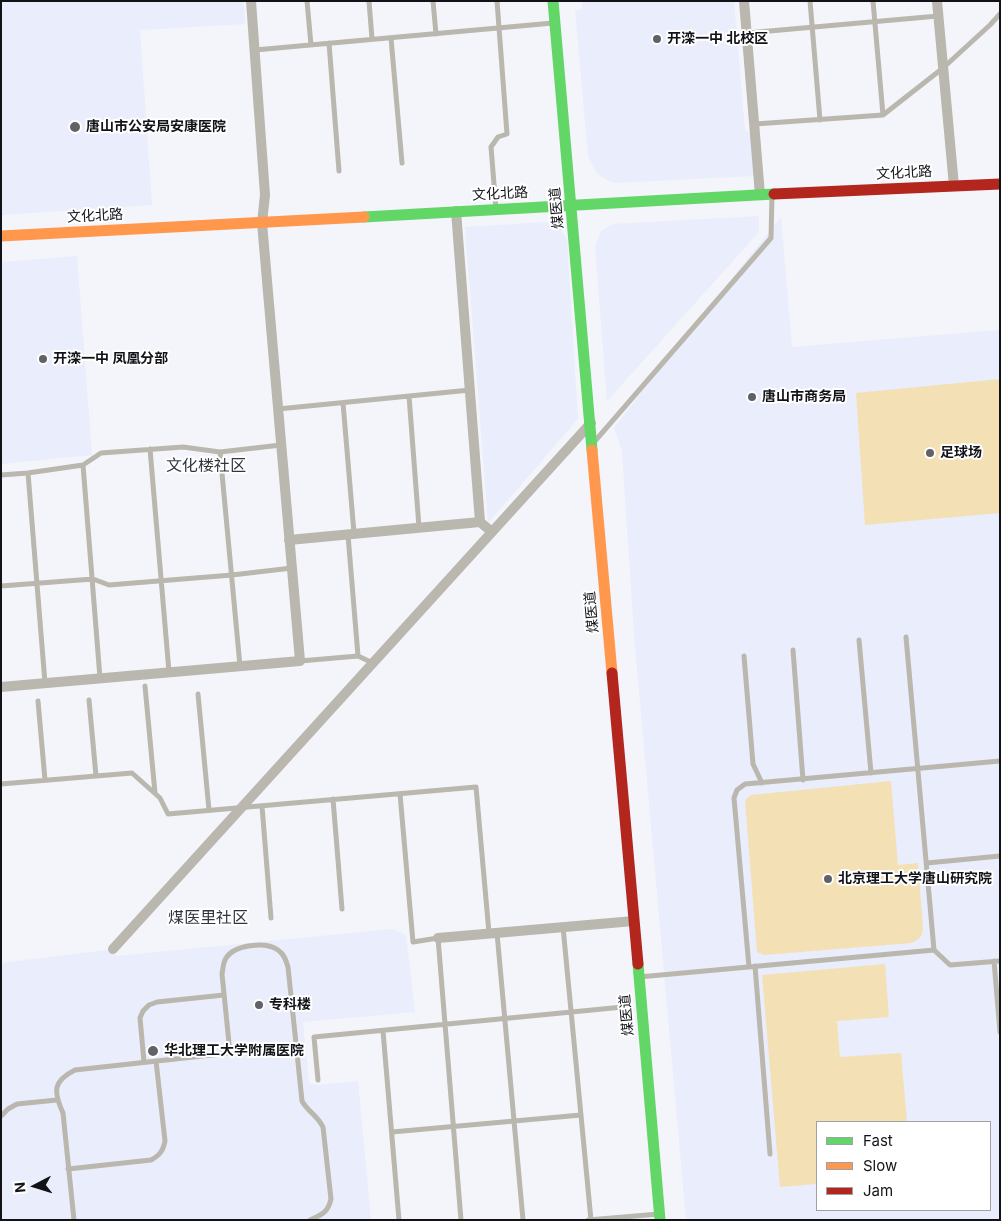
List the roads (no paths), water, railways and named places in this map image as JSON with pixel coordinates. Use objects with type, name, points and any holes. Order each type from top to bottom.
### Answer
[{"type":"street","points":[[1,687],[300,661],[262,223],[265,195],[251,1]]},
{"type":"street","name":"煤医道","points":[[553,1],[660,1217]]},
{"type":"street","points":[[744,1],[760,195]]},
{"type":"street","points":[[937,1],[954,186]]},
{"type":"street","name":"文化北路","points":[[1,236],[772,194],[1000,184]]},
{"type":"street","points":[[456,211],[480,522]]},
{"type":"street","points":[[113,949],[591,423]]},
{"type":"street","points":[[289,540],[480,522],[492,532]]},
{"type":"street","points":[[438,938],[634,921]]},
{"type":"lane","points":[[307,1],[311,45]]},
{"type":"lane","points":[[368,1],[372,40]]},
{"type":"lane","points":[[433,1],[436,34]]},
{"type":"lane","points":[[496,209],[491,147],[498,137],[507,134],[497,1]]},
{"type":"lane","points":[[810,1],[820,120]]},
{"type":"lane","points":[[873,1],[883,115]]},
{"type":"lane","points":[[755,124],[883,115],[943,68],[1000,14]]},
{"type":"lane","points":[[747,33],[938,16]]},
{"type":"lane","points":[[255,50],[555,22]]},
{"type":"lane","points":[[391,38],[402,163]]},
{"type":"lane","points":[[329,43],[339,171]]},
{"type":"lane","points":[[593,444],[771,238],[772,194]]},
{"type":"lane","points":[[278,409],[470,390]]},
{"type":"lane","points":[[409,396],[419,528]]},
{"type":"lane","points":[[343,403],[358,656]]},
{"type":"lane","points":[[1,475],[83,465],[101,453],[183,447],[220,452],[281,445]]},
{"type":"lane","points":[[150,449],[169,672]]},
{"type":"lane","points":[[220,452],[240,666]]},
{"type":"lane","points":[[83,465],[100,678]]},
{"type":"lane","points":[[28,473],[45,683]]},
{"type":"lane","points":[[1,586],[93,579],[109,585],[292,568]]},
{"type":"lane","points":[[906,637],[934,950],[950,965],[997,961],[1000,1032]]},
{"type":"lane","points":[[860,640],[871,773]]},
{"type":"lane","points":[[793,650],[802,780]]},
{"type":"lane","points":[[300,661],[358,656],[373,663]]},
{"type":"lane","points":[[744,656],[754,764],[762,783]]},
{"type":"lane","points":[[145,686],[155,794]]},
{"type":"lane","points":[[198,694],[208,810]]},
{"type":"lane","points":[[89,700],[96,776]]},
{"type":"lane","points":[[38,701],[45,780]]},
{"type":"lane","points":[[770,1154],[734,798],[737,790],[745,784],[1000,761]]},
{"type":"lane","points":[[1,784],[132,773],[160,798],[168,814],[476,787],[505,1019],[523,1220]]},
{"type":"lane","points":[[400,794],[413,942],[438,938],[461,1220]]},
{"type":"lane","points":[[333,799],[342,909]]},
{"type":"lane","points":[[262,806],[271,918]]},
{"type":"lane","points":[[927,863],[1000,856]]},
{"type":"lane","points":[[563,927],[590,1220],[660,1217]]},
{"type":"lane","points":[[74,1220],[62,1113],[56,1092],[59,1083],[65,1075],[75,1070],[230,1054],[222,974],[223,966],[226,958],[232,952],[242,947],[264,945],[272,947],[282,954],[286,960],[302,1101],[319,1119],[323,1127],[331,1199],[330,1205],[322,1215],[310,1220]]},
{"type":"lane","points":[[638,977],[934,950]]},
{"type":"lane","points":[[144,1062],[140,1018],[143,1011],[149,1005],[157,1002],[224,996]]},
{"type":"lane","points":[[318,1080],[314,1037],[383,1032],[623,1007]]},
{"type":"lane","points":[[383,1032],[400,1220]]},
{"type":"lane","points":[[68,1169],[151,1160],[163,1151],[165,1141],[156,1061]]},
{"type":"lane","points":[[1,1116],[17,1104],[57,1100]]},
{"type":"lane","points":[[392,1132],[580,1114]]},
{"type":"place","name":"开滦一中 北校区","points":[[657,39]]},
{"type":"place","name":"唐山市公安局安康医院","points":[[75,127]]},
{"type":"place","name":"开滦一中 凤凰分部","points":[[43,359]]},
{"type":"place","name":"唐山市商务局","points":[[752,397]]},
{"type":"place","name":"足球场","points":[[930,453]]},
{"type":"place","name":"北京理工大学唐山研究院","points":[[828,879]]},
{"type":"place","name":"专科楼","points":[[259,1005]]},
{"type":"place","name":"华北理工大学附属医院","points":[[153,1051]]},
{"type":"district","name":"文化楼社区","points":[[206,466]]},
{"type":"district","name":"煤医里社区","points":[[208,918]]}]
